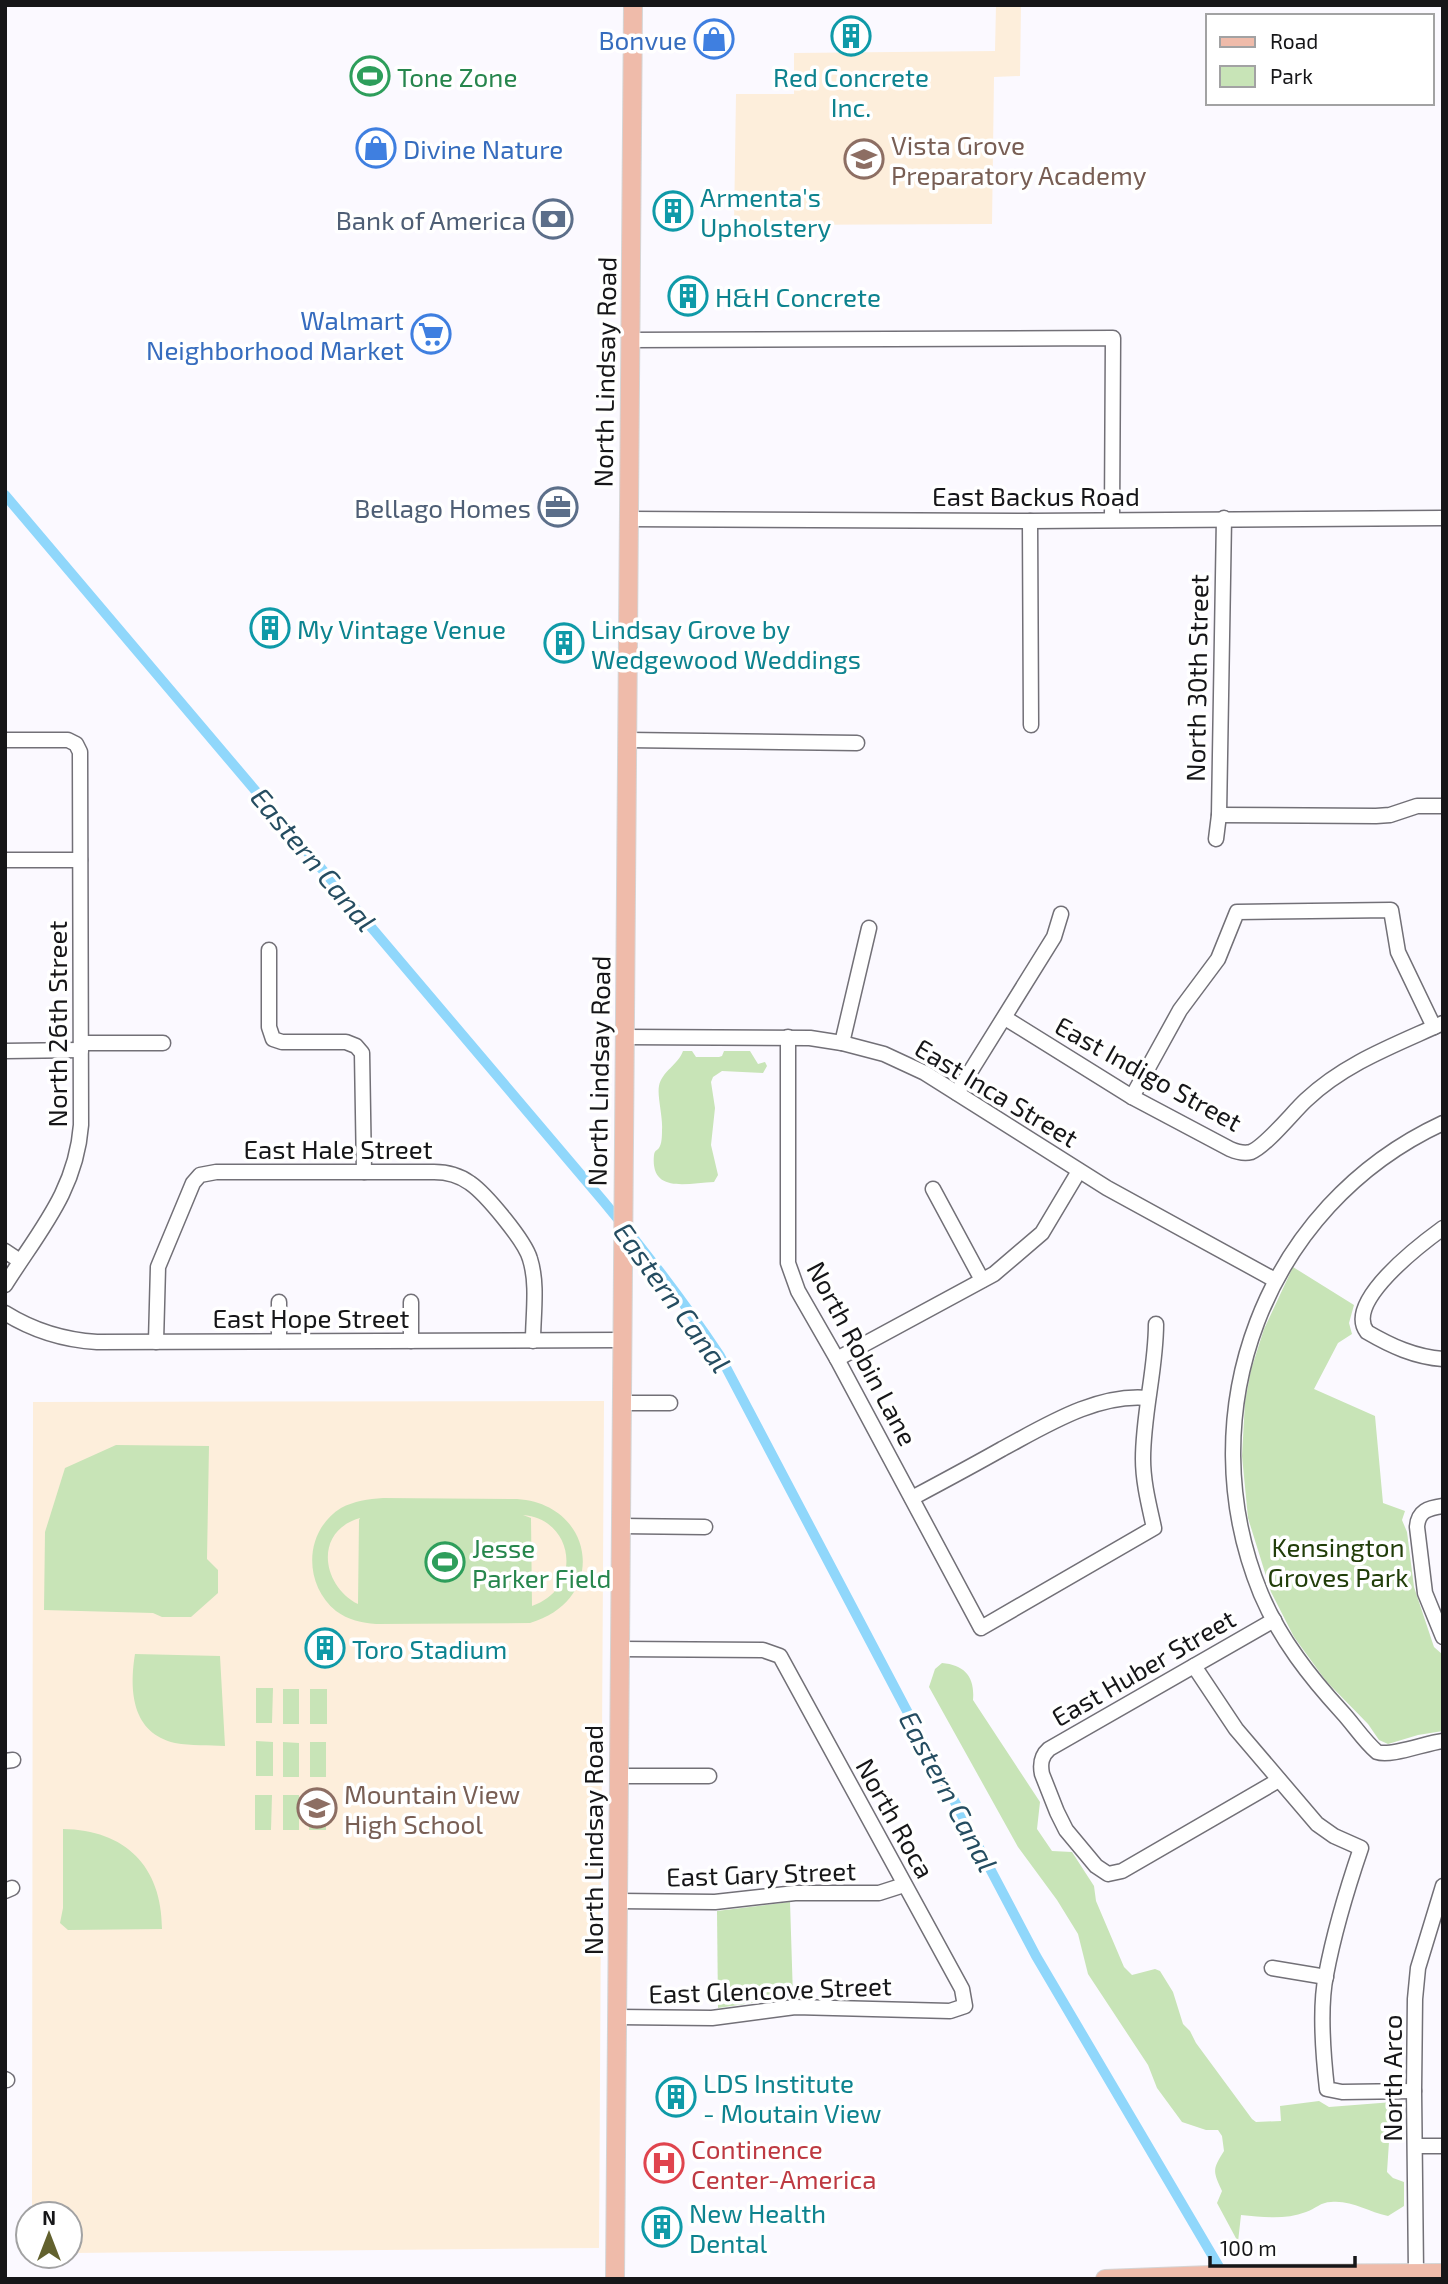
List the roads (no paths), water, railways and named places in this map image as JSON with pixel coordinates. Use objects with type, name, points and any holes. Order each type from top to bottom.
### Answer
[{"type":"main road","name":"North Lindsay Road","points":[[615,2279],[633,5]]},
{"type":"main road","points":[[1105,2279],[1237,2274],[1443,2273]]},
{"type":"street","points":[[630,340],[1113,338],[1112,519]]},
{"type":"street","name":"North 30th Street","points":[[1216,839],[1219,815],[1224,518]]},
{"type":"street","name":"East Backus Road","points":[[629,519],[1030,521],[1443,518]]},
{"type":"street","points":[[1030,521],[1031,725]]},
{"type":"street","name":"North 26th Street","points":[[5,740],[72,737],[80,757],[81,1047],[81,1125],[74,1171],[60,1201],[5,1285]]},
{"type":"street","points":[[627,740],[857,743]]},
{"type":"street","points":[[1219,815],[1376,816],[1390,815],[1417,806],[1443,806]]},
{"type":"street","points":[[5,860],[80,860]]},
{"type":"street","points":[[1132,1097],[1180,1010],[1218,960],[1237,912],[1391,910],[1398,952],[1438,1025]]},
{"type":"street","points":[[957,1093],[1055,937],[1061,914]]},
{"type":"street","points":[[842,1043],[869,928]]},
{"type":"street","points":[[269,950],[268,1027],[273,1039],[282,1042],[351,1043],[362,1053],[364,1172]]},
{"type":"street","name":"East Indigo Street","points":[[1004,1018],[1132,1097],[1240,1153],[1257,1148],[1309,1097],[1349,1067],[1390,1045],[1438,1025]]},
{"type":"street","name":"East Inca Street","points":[[624,1037],[788,1037],[842,1043],[884,1054],[902,1061],[957,1093],[1079,1171],[1275,1280]]},
{"type":"street","name":"North Robin Lane","points":[[788,1037],[788,1263],[798,1290],[981,1628],[1154,1528],[1143,1459],[1147,1398]]},
{"type":"street","points":[[5,1051],[163,1043]]},
{"type":"street","points":[[1443,1123],[1389,1155],[1336,1198],[1292,1253],[1275,1280],[1248,1346],[1236,1400],[1232,1449],[1235,1496],[1244,1543],[1257,1583],[1274,1620],[1310,1675],[1377,1752],[1390,1754],[1443,1741]]},
{"type":"street","points":[[837,1359],[994,1274],[1042,1233],[1079,1171]]},
{"type":"street","name":"East Hale Street","points":[[156,1342],[158,1266],[191,1187],[200,1175],[216,1172],[443,1172],[462,1178],[478,1190],[519,1238],[528,1253],[533,1279],[533,1341]]},
{"type":"street","points":[[933,1189],[982,1280]]},
{"type":"street","points":[[1443,1228],[1411,1253],[1383,1282],[1363,1309],[1362,1324],[1367,1332],[1404,1351],[1443,1359]]},
{"type":"street","points":[[5,1251],[20,1261]]},
{"type":"street","points":[[411,1301],[411,1341]]},
{"type":"street","points":[[279,1302],[279,1342]]},
{"type":"street","name":"East Hope Street","points":[[5,1313],[39,1331],[74,1341],[622,1340]]},
{"type":"street","points":[[912,1498],[1064,1416],[1093,1406],[1147,1398],[1156,1351],[1156,1324]]},
{"type":"street","points":[[622,1403],[670,1403]]},
{"type":"street","points":[[1443,1506],[1429,1508],[1421,1513],[1417,1527],[1423,1583],[1443,1637]]},
{"type":"street","points":[[621,1526],[705,1527]]},
{"type":"street","name":"East Huber Street","points":[[1274,1620],[1049,1749],[1041,1760],[1042,1774],[1063,1825],[1096,1866],[1108,1874],[1122,1871],[1279,1780]]},
{"type":"street","name":"North Roca","points":[[620,1649],[763,1650],[780,1656],[962,1989],[965,2006]]},
{"type":"street","points":[[1194,1666],[1229,1719],[1317,1824],[1334,1836],[1361,1848],[1325,1977],[1323,2050],[1327,2089],[1342,2092],[1413,2091]]},
{"type":"street","points":[[619,1776],[709,1776]]},
{"type":"street","name":"East Gary Street","points":[[618,1901],[715,1902],[795,1893],[879,1893],[904,1885]]},
{"type":"street","name":"North Arco","points":[[1416,2273],[1413,2091],[1418,1968],[1443,1886]]},
{"type":"street","points":[[1272,1969],[1325,1977]]},
{"type":"street","name":"East Glencove Street","points":[[617,2017],[712,2018],[795,2007],[950,2011],[965,2006]]},
{"type":"street","points":[[1416,2147],[1443,2146]]},
{"type":"waterway","name":"Eastern Canal","points":[[5,495],[604,1202],[664,1277],[720,1356],[1036,1956],[1225,2277]]},
{"type":"place","name":"Red Concrete Inc.","points":[[851,36]]},
{"type":"place","name":"Bonvue","points":[[714,39]]},
{"type":"place","name":"Tone Zone","points":[[370,76]]},
{"type":"place","name":"Divine Nature","points":[[376,148]]},
{"type":"place","name":"Vista Grove Preparatory Academy","points":[[864,159]]},
{"type":"place","name":"Armenta's Upholstery","points":[[673,211]]},
{"type":"place","name":"Bank of America","points":[[553,219]]},
{"type":"place","name":"H&H Concrete","points":[[688,296]]},
{"type":"place","name":"Walmart Neighborhood Market","points":[[431,334]]},
{"type":"place","name":"Bellago Homes","points":[[558,507]]},
{"type":"place","name":"My Vintage Venue","points":[[270,628]]},
{"type":"place","name":"Lindsay Grove by Wedgewood Weddings","points":[[564,643]]},
{"type":"place","name":"Jesse Parker Field","points":[[445,1562]]},
{"type":"place","name":"Toro Stadium","points":[[325,1648]]},
{"type":"place","name":"Mountain View High School","points":[[317,1808]]},
{"type":"place","name":"LDS Institute - Moutain View","points":[[676,2097]]},
{"type":"place","name":"Continence Center-America","points":[[664,2163]]},
{"type":"place","name":"New Health Dental","points":[[662,2227]]},
{"type":"park label","name":"Kensington Groves Park","points":[[1338,1561]]}]
